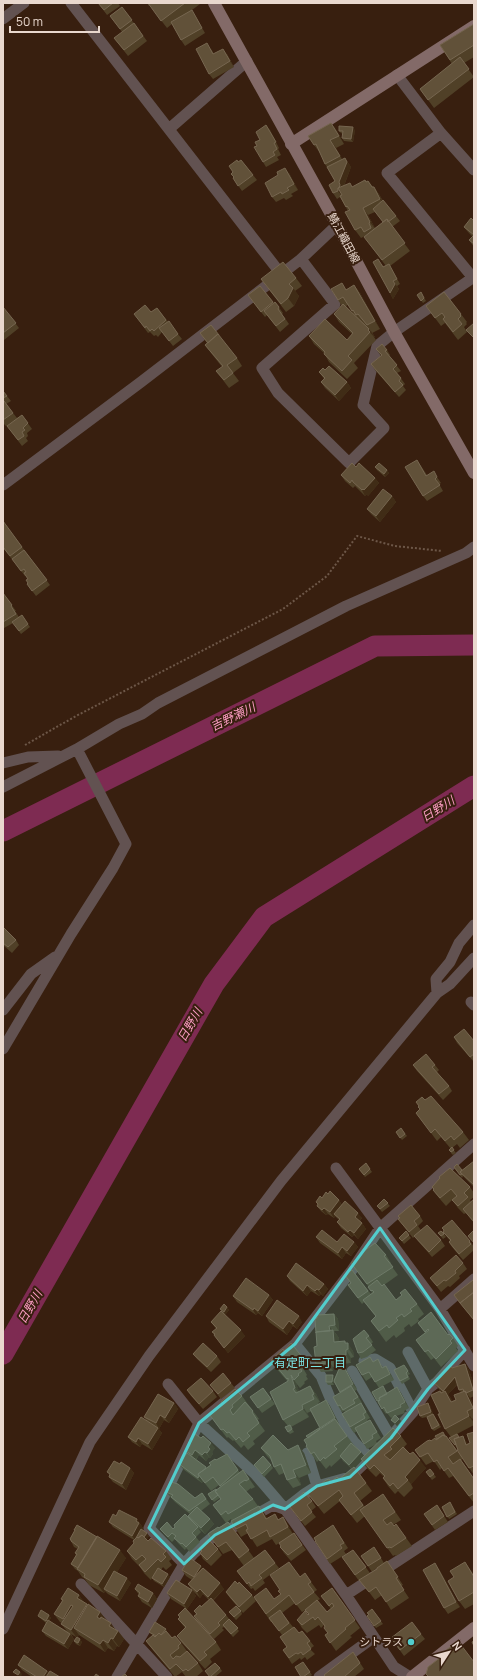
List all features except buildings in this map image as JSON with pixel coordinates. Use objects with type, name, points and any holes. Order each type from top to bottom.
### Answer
[{"type":"main road","name":"鯖江織田線","points":[[214,3],[291,144],[337,224],[394,332],[474,473]]},
{"type":"main road","points":[[291,144],[474,26]]},
{"type":"main road","points":[[411,1677],[474,1628]]},
{"type":"street","points":[[3,19],[24,3]]},
{"type":"street","points":[[71,3],[281,274]]},
{"type":"street","points":[[169,129],[247,61]]},
{"type":"street","points":[[397,75],[441,133],[474,170]]},
{"type":"street","points":[[301,259],[335,304],[262,368],[278,393],[349,463],[384,428],[363,405],[377,346],[394,332],[474,278],[387,172],[441,133]]},
{"type":"street","points":[[3,485],[141,382],[301,259],[337,224]]},
{"type":"street","points":[[3,787],[77,749],[119,724],[142,714],[158,703],[346,606],[466,553],[474,547]]},
{"type":"street","points":[[3,1049],[59,954],[113,868],[126,844],[77,749]]},
{"type":"street","points":[[3,763],[28,757],[62,756]]},
{"type":"street","points":[[437,993],[436,979],[450,962],[459,943],[474,925]]},
{"type":"street","points":[[3,1010],[31,974],[59,954]]},
{"type":"street","points":[[3,1628],[90,1442],[149,1356],[281,1181],[437,993],[450,984],[474,958]]},
{"type":"street","points":[[184,1564],[149,1528],[199,1423],[295,1344],[352,1270],[380,1228],[474,1144]]},
{"type":"street","points":[[336,1168],[440,1309],[474,1366]]},
{"type":"street","points":[[440,1309],[474,1279]]},
{"type":"street","points":[[295,1344],[321,1376],[340,1422],[354,1442],[370,1458]]},
{"type":"street","points":[[285,1509],[317,1486],[350,1477],[391,1438],[413,1412],[428,1389],[437,1382],[465,1350]]},
{"type":"street","points":[[408,1352],[428,1389]]},
{"type":"street","points":[[364,1361],[375,1359],[390,1368],[413,1412]]},
{"type":"street","points":[[352,1371],[391,1438]]},
{"type":"street","points":[[168,1384],[199,1423],[255,1474],[285,1509],[346,1595],[394,1667],[411,1677]]},
{"type":"street","points":[[307,1453],[317,1486]]},
{"type":"street","points":[[117,1677],[184,1564],[194,1553],[216,1535],[236,1526],[273,1505],[285,1509]]},
{"type":"street","points":[[346,1595],[474,1511]]},
{"type":"street","points":[[81,1584],[167,1677]]},
{"type":"street","points":[[319,1677],[374,1637]]},
{"type":"path","points":[[23,746],[76,716],[282,610],[327,576],[357,536],[395,546],[442,551]]},
{"type":"highlighted area","points":[[380,1228],[465,1350],[428,1389],[391,1438],[350,1477],[317,1486],[285,1509],[273,1505],[215,1535],[184,1564],[149,1528],[199,1423],[295,1344]]},
{"type":"waterway","name":"吉野瀬川","points":[[3,831],[375,646],[474,645]]},
{"type":"waterway","name":"日野川","points":[[3,1354],[214,984],[264,917],[474,786]]},
{"type":"place","name":"シトラス","points":[[411,1642]]},
{"type":"district","name":"有定町二丁目","points":[[310,1363]]}]
